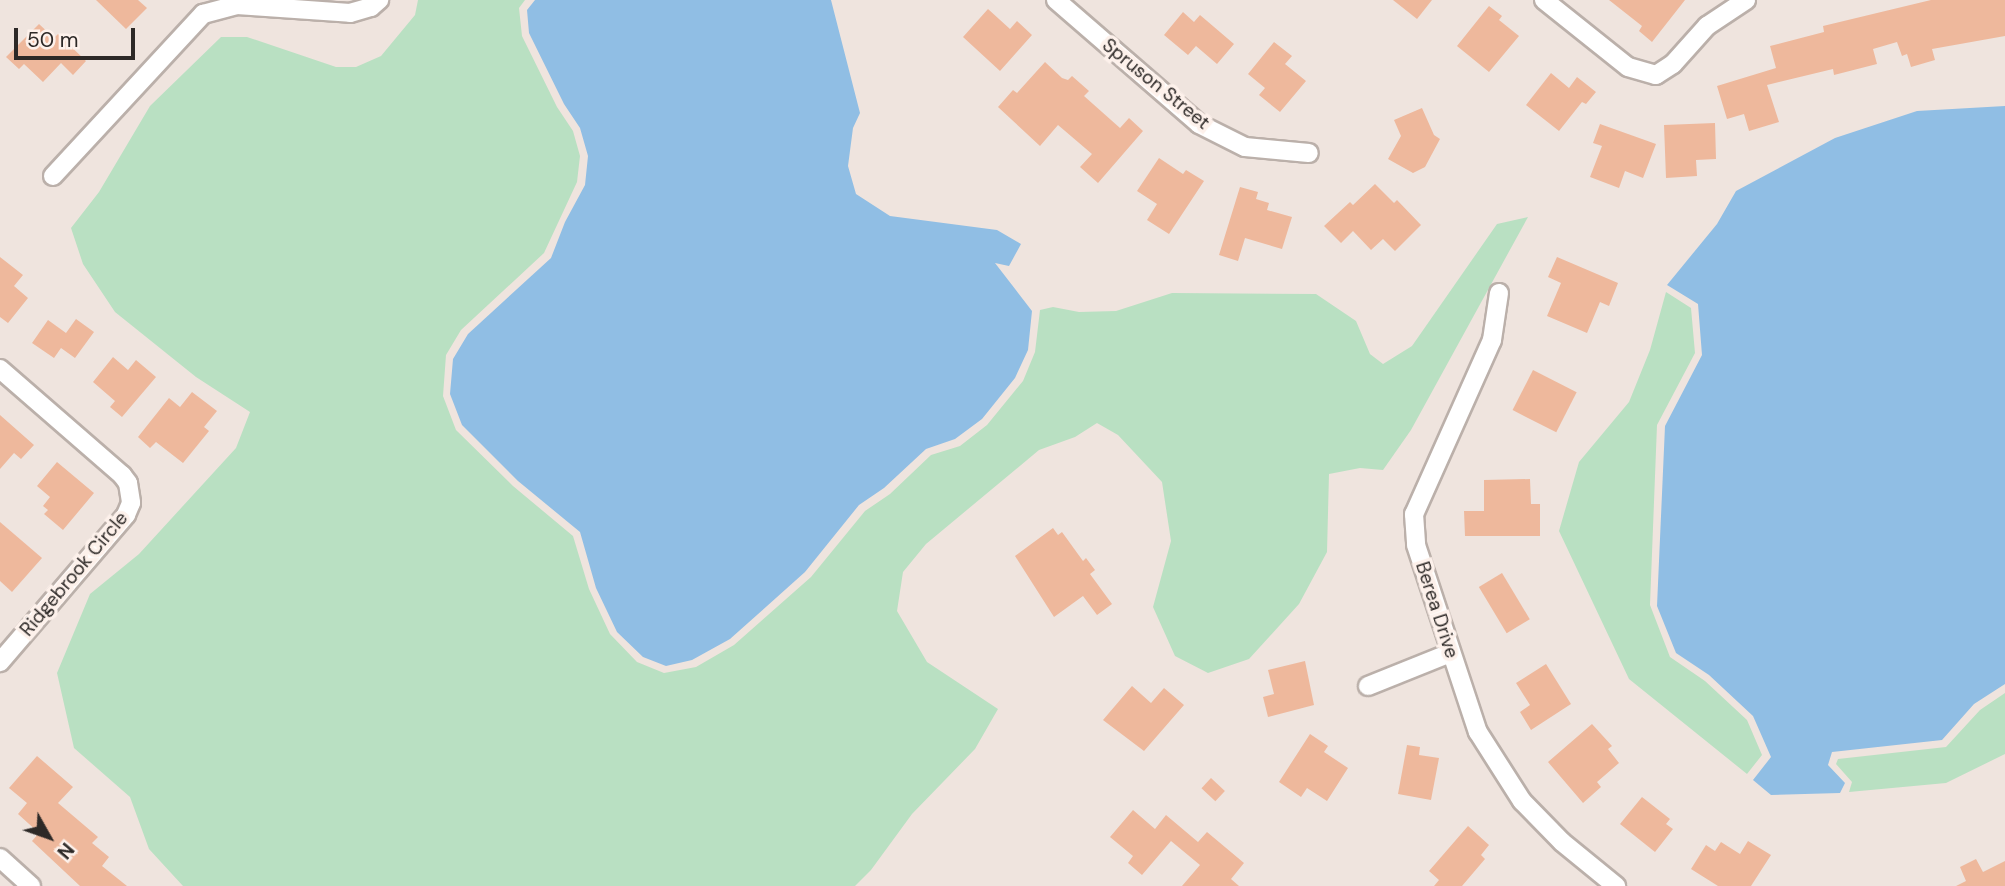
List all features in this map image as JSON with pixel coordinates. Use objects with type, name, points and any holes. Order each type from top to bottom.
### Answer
[{"type":"street","points":[[53,176],[203,14],[237,5],[349,13],[380,0]]},
{"type":"street","name":"Spruson Street","points":[[1056,0],[1199,124],[1245,147],[1309,153]]},
{"type":"street","points":[[1544,0],[1628,67],[1656,75],[1673,64],[1707,26],[1746,0]]},
{"type":"street","name":"Berea Drive","points":[[1499,293],[1492,340],[1414,514],[1416,545],[1478,732],[1522,801],[1562,842],[1616,886]]},
{"type":"street","name":"Ridgebrook Circle","points":[[0,369],[122,475],[128,483],[131,503],[126,514],[0,662]]},
{"type":"street","points":[[1368,686],[1450,653]]},
{"type":"street","points":[[0,858],[31,886]]},
{"type":"green space","points":[[418,0],[525,0],[519,8],[522,36],[557,107],[573,131],[580,156],[577,182],[544,253],[461,330],[446,355],[443,396],[456,430],[513,486],[573,536],[589,589],[610,634],[637,662],[664,673],[696,667],[734,645],[811,577],[865,511],[890,494],[931,455],[960,446],[987,425],[1023,381],[1035,352],[1040,310],[1053,307],[1079,312],[1116,311],[1172,293],[1316,294],[1356,321],[1370,354],[1383,364],[1412,346],[1497,224],[1528,217],[1411,430],[1383,470],[1360,468],[1329,474],[1327,552],[1299,604],[1249,659],[1208,673],[1175,656],[1153,607],[1171,541],[1162,482],[1118,435],[1097,423],[1075,437],[1039,450],[926,544],[903,572],[897,611],[927,662],[998,709],[975,749],[912,814],[871,870],[855,886],[183,886],[149,849],[130,797],[74,748],[57,673],[90,594],[139,554],[236,448],[250,412],[196,377],[115,312],[83,264],[71,228],[99,192],[150,106],[221,37],[247,37],[336,67],[356,67],[381,56],[415,15]]},
{"type":"green space","points":[[1666,292],[1691,308],[1695,353],[1657,425],[1650,605],[1670,657],[1705,681],[1747,720],[1762,755],[1747,774],[1629,679],[1559,531],[1579,462],[1629,402],[1650,350]]},
{"type":"green space","points":[[2005,693],[2005,754],[1946,783],[1849,792],[1852,782],[1836,764],[1838,759],[1946,747],[1980,710]]},
{"type":"water","points":[[535,0],[831,0],[860,113],[853,128],[848,166],[856,194],[890,216],[997,230],[1021,244],[1009,266],[995,263],[1032,311],[1028,350],[1015,378],[982,419],[955,439],[926,449],[884,488],[859,505],[805,572],[730,639],[692,660],[666,666],[643,657],[617,632],[596,588],[580,532],[518,481],[462,425],[450,394],[453,359],[468,334],[551,258],[565,222],[585,185],[588,156],[580,128],[564,104],[529,33],[527,10]]},
{"type":"water","points":[[2005,106],[2005,684],[1974,704],[1942,740],[1832,752],[1828,765],[1845,783],[1840,793],[1771,795],[1753,780],[1771,757],[1753,716],[1709,675],[1676,653],[1657,606],[1665,426],[1702,355],[1698,304],[1667,285],[1717,224],[1736,191],[1835,138],[1917,111]]},
{"type":"building","points":[[96,0],[138,0],[147,8],[126,29]]},
{"type":"building","points":[[1393,0],[1432,0],[1417,19]]},
{"type":"building","points":[[1609,0],[1685,0],[1652,42],[1639,31],[1642,26]]},
{"type":"building","points":[[1931,0],[2005,0],[2005,36],[1932,49],[1935,60],[1911,67],[1907,54],[1902,56],[1897,42],[1873,49],[1877,64],[1834,75],[1833,69],[1767,85],[1779,122],[1749,131],[1744,114],[1727,119],[1717,86],[1776,68],[1770,46],[1824,32],[1823,26]]},
{"type":"building","points":[[1489,6],[1502,16],[1499,20],[1519,36],[1489,72],[1457,46]]},
{"type":"building","points":[[988,9],[1010,29],[1017,21],[1032,35],[1000,71],[963,37]]},
{"type":"building","points":[[1183,12],[1194,22],[1200,15],[1234,44],[1217,64],[1196,46],[1188,55],[1164,35]]},
{"type":"building","points":[[39,24],[54,38],[58,34],[86,61],[73,75],[61,63],[43,82],[24,64],[19,69],[6,57]]},
{"type":"building","points":[[1274,42],[1292,56],[1285,64],[1306,81],[1280,112],[1259,95],[1265,88],[1248,74]]},
{"type":"building","points":[[1045,62],[1062,78],[1068,80],[1072,76],[1089,91],[1084,96],[1120,128],[1129,118],[1143,131],[1098,183],[1080,167],[1092,154],[1058,125],[1040,146],[998,107],[1013,90],[1017,93]]},
{"type":"building","points":[[1551,73],[1569,88],[1577,77],[1596,92],[1586,104],[1582,102],[1559,131],[1526,105]]},
{"type":"building","points":[[1422,108],[1434,135],[1440,139],[1425,167],[1413,173],[1388,159],[1401,136],[1394,120]]},
{"type":"building","points":[[1715,123],[1716,159],[1696,160],[1697,176],[1666,178],[1664,125]]},
{"type":"building","points":[[1600,124],[1656,144],[1643,178],[1625,171],[1619,188],[1590,177],[1602,146],[1593,143]]},
{"type":"building","points":[[1159,158],[1183,174],[1186,170],[1204,181],[1169,234],[1147,220],[1157,204],[1137,191]]},
{"type":"building","points":[[1375,184],[1394,203],[1397,200],[1421,225],[1395,251],[1383,239],[1371,250],[1353,231],[1341,243],[1324,226],[1350,202],[1353,205]]},
{"type":"building","points":[[1240,187],[1258,192],[1256,199],[1269,203],[1267,210],[1292,217],[1282,249],[1245,238],[1238,261],[1219,255]]},
{"type":"building","points":[[0,257],[23,275],[14,286],[28,298],[8,323],[0,317]]},
{"type":"building","points":[[1557,257],[1618,283],[1609,306],[1600,302],[1587,333],[1547,316],[1561,283],[1548,277]]},
{"type":"building","points":[[76,319],[94,332],[75,358],[61,348],[54,358],[32,343],[48,320],[66,333]]},
{"type":"building","points":[[113,357],[128,370],[136,360],[156,377],[122,417],[110,407],[115,401],[93,382]]},
{"type":"building","points":[[1533,370],[1577,392],[1556,432],[1513,410]]},
{"type":"building","points":[[192,392],[217,411],[204,427],[209,431],[183,463],[156,442],[150,448],[138,437],[169,398],[180,407]]},
{"type":"building","points":[[0,415],[34,445],[21,459],[14,453],[0,469]]},
{"type":"building","points":[[57,462],[94,493],[63,530],[44,514],[48,510],[43,506],[50,497],[37,486]]},
{"type":"building","points":[[1530,479],[1531,504],[1540,504],[1540,536],[1465,536],[1464,511],[1484,511],[1484,480]]},
{"type":"building","points":[[0,522],[42,558],[12,592],[0,581]]},
{"type":"building","points":[[1053,528],[1058,535],[1062,532],[1083,561],[1086,558],[1095,570],[1090,574],[1112,604],[1097,615],[1083,596],[1054,617],[1015,556]]},
{"type":"building","points":[[1502,573],[1530,619],[1507,633],[1479,587]]},
{"type":"building","points":[[1305,661],[1314,705],[1268,717],[1263,697],[1274,694],[1268,670]]},
{"type":"building","points":[[1546,664],[1571,704],[1531,730],[1520,712],[1530,705],[1516,683]]},
{"type":"building","points":[[1132,686],[1151,703],[1164,688],[1184,705],[1144,751],[1103,720]]},
{"type":"building","points":[[1592,724],[1612,746],[1608,749],[1619,763],[1597,782],[1601,787],[1583,803],[1548,762]]},
{"type":"building","points":[[1310,734],[1328,746],[1324,752],[1348,768],[1327,801],[1307,788],[1301,797],[1279,782]]},
{"type":"building","points":[[1407,745],[1420,747],[1419,755],[1439,758],[1431,800],[1398,794]]},
{"type":"building","points":[[37,756],[73,787],[58,803],[98,837],[92,843],[109,857],[102,866],[127,886],[80,886],[32,841],[39,833],[18,814],[27,803],[9,788]]},
{"type":"building","points":[[1211,778],[1225,791],[1215,801],[1201,788]]},
{"type":"building","points":[[1642,797],[1670,819],[1666,824],[1673,829],[1655,852],[1620,824]]},
{"type":"building","points":[[1133,810],[1155,829],[1166,815],[1198,842],[1207,832],[1244,863],[1231,879],[1239,886],[1182,886],[1200,865],[1171,841],[1142,875],[1128,863],[1133,856],[1110,837]]},
{"type":"building","points":[[1468,826],[1489,845],[1481,855],[1485,859],[1462,886],[1434,886],[1439,880],[1429,871]]},
{"type":"building","points":[[1748,841],[1771,855],[1751,886],[1718,886],[1691,869],[1706,845],[1715,851],[1721,842],[1740,854]]},
{"type":"building","points":[[1976,859],[1983,872],[2005,861],[2005,886],[1956,886],[1966,881],[1960,867]]}]
